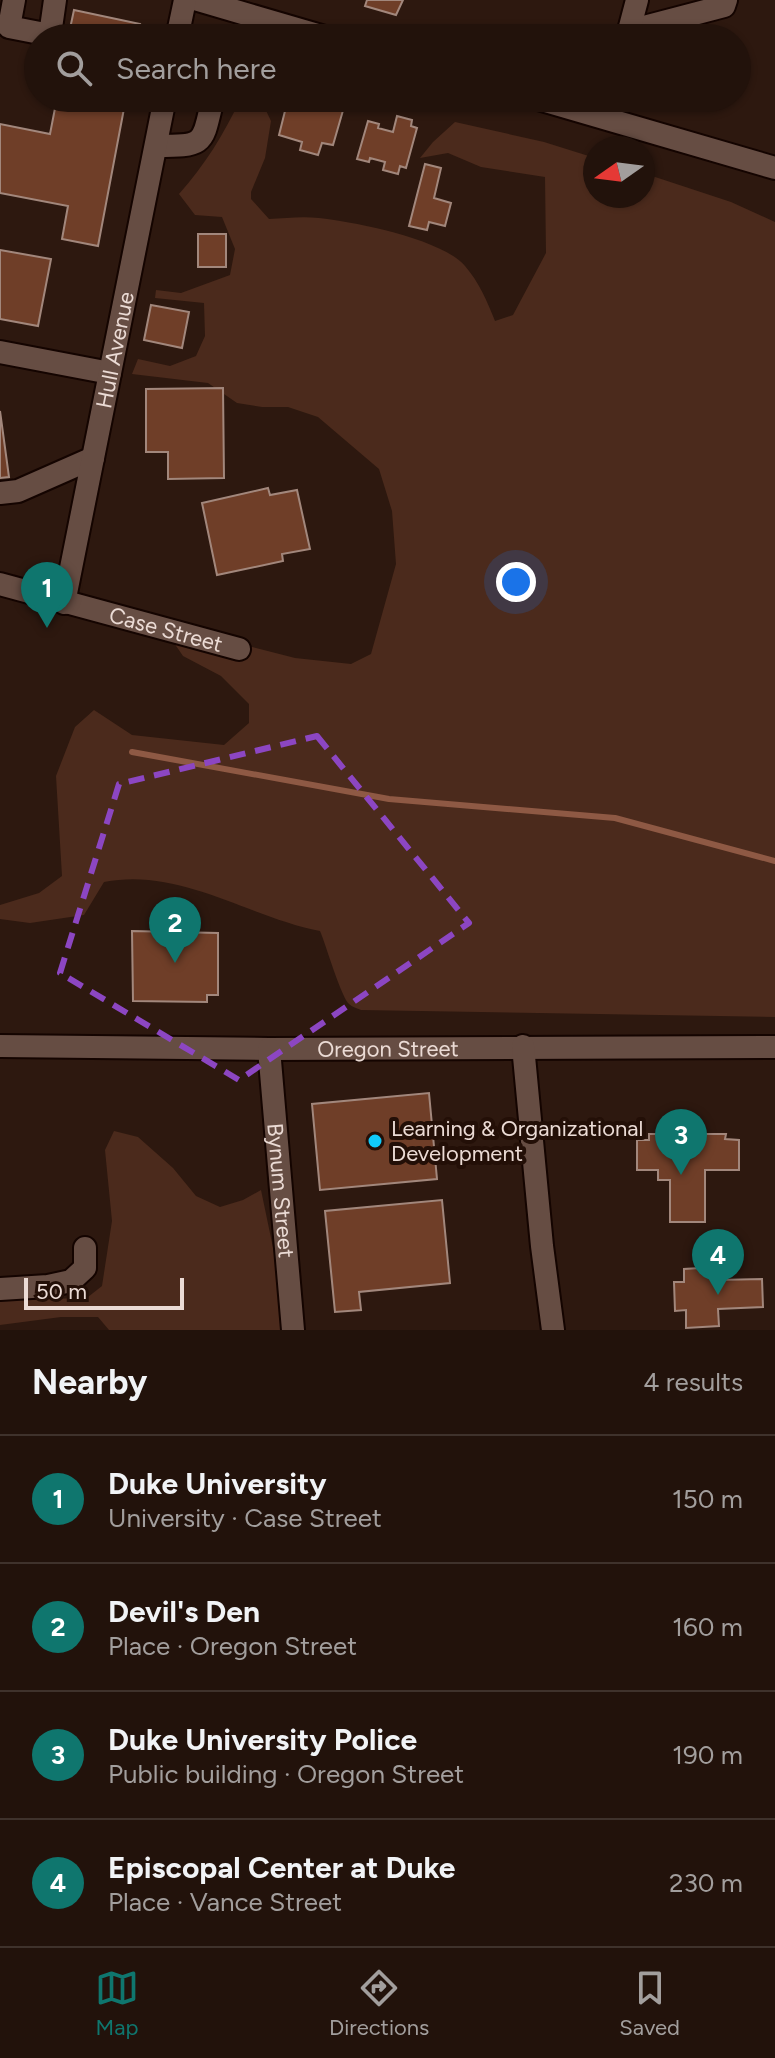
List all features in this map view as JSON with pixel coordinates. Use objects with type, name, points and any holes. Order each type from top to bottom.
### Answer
[{"type":"street","points":[[14,0],[9,27],[24,30]]},
{"type":"street","points":[[52,24],[55,0]]},
{"type":"street","points":[[180,24],[185,0]]},
{"type":"street","points":[[198,0],[280,24]]},
{"type":"street","points":[[631,24],[637,0]]},
{"type":"street","points":[[662,24],[724,6],[726,0]]},
{"type":"street","name":"Hull Avenue","points":[[64,603],[162,112]]},
{"type":"street","points":[[156,146],[196,144],[204,135],[210,112]]},
{"type":"street","points":[[619,112],[775,168]]},
{"type":"street","points":[[0,352],[110,373]]},
{"type":"street","points":[[0,493],[18,491],[93,458]]},
{"type":"street","name":"Case Street","points":[[0,584],[239,649]]},
{"type":"street","name":"Oregon Street","points":[[0,1046],[269,1049],[775,1047]]},
{"type":"street","points":[[523,1046],[553,1330]]},
{"type":"street","name":"Bynum Street","points":[[269,1049],[293,1330]]},
{"type":"street","points":[[0,1289],[71,1281],[85,1268],[85,1248]]},
{"type":"highlighted area","points":[[317,736],[469,923],[239,1080],[60,973],[119,784]]},
{"type":"shaded area","points":[[234,112],[267,112],[271,121],[265,158],[251,199],[269,219],[307,217],[335,220],[397,233],[438,248],[454,256],[470,272],[495,321],[513,315],[546,253],[545,177],[481,167],[448,153],[420,158],[455,122],[583,154],[583,208],[655,208],[655,177],[731,202],[775,222],[775,1017],[361,1010],[350,1005],[346,999],[320,931],[160,881],[132,879],[104,882],[84,915],[30,923],[0,919],[0,905],[39,893],[62,876],[56,776],[75,727],[94,710],[132,735],[224,745],[249,723],[249,704],[221,676],[183,656],[172,640],[183,629],[295,658],[351,664],[371,654],[396,564],[392,511],[379,469],[318,417],[288,407],[237,403],[208,383],[132,374],[138,359],[170,366],[196,356],[205,336],[204,303],[155,298],[156,290],[181,293],[230,275],[235,249],[222,217],[195,215],[179,194],[213,149]]},
{"type":"shaded area","points":[[114,1131],[138,1137],[173,1168],[196,1196],[220,1207],[261,1190],[281,1286],[284,1330],[109,1330],[98,1317],[61,1317],[0,1325],[0,1295],[58,1299],[88,1297],[102,1286],[112,1221],[105,1150]]},
{"type":"building","points":[[367,0],[403,0],[396,15],[365,6]]},
{"type":"building","points":[[74,10],[140,24],[71,24]]},
{"type":"building","points":[[54,112],[123,112],[98,246],[62,239],[68,206],[0,193],[0,124],[50,134]]},
{"type":"building","points":[[285,112],[343,112],[333,145],[322,143],[318,155],[300,150],[302,142],[279,135]]},
{"type":"building","points":[[397,116],[412,120],[411,126],[417,128],[406,168],[400,166],[398,174],[383,170],[385,162],[357,159],[368,121],[393,132]]},
{"type":"building","points":[[425,164],[441,168],[434,198],[451,203],[445,226],[429,222],[427,230],[409,226]]},
{"type":"building","points":[[198,234],[226,234],[226,267],[198,267]]},
{"type":"building","points":[[0,250],[51,259],[38,326],[0,319]]},
{"type":"building","points":[[151,305],[189,312],[182,348],[144,340]]},
{"type":"building","points":[[223,388],[224,478],[168,479],[168,452],[146,452],[146,389]]},
{"type":"building","points":[[0,411],[9,477],[0,478]]},
{"type":"building","points":[[268,488],[270,495],[297,490],[310,549],[282,554],[283,561],[217,575],[202,503]]},
{"type":"building","points":[[132,931],[218,933],[218,995],[207,995],[207,1002],[133,1001]]},
{"type":"building","name":"Learning & Organizational Development","points":[[429,1093],[437,1179],[320,1190],[312,1104]]},
{"type":"building","points":[[649,1134],[726,1134],[725,1139],[739,1140],[739,1170],[705,1170],[705,1222],[670,1222],[670,1180],[658,1180],[658,1170],[637,1170],[637,1140],[649,1140]]},
{"type":"building","points":[[442,1200],[450,1283],[359,1292],[361,1310],[335,1312],[325,1211]]},
{"type":"building","points":[[716,1267],[717,1280],[762,1279],[763,1307],[718,1309],[719,1326],[686,1328],[686,1310],[675,1311],[674,1282],[684,1282],[684,1269]]},
{"type":"waterway","points":[[132,752],[389,799],[615,818],[775,861]]},
{"type":"place","name":"Duke University","points":[[47,628]]},
{"type":"place","name":"Devil's Den","points":[[175,963]]},
{"type":"place","name":"Learning & Organizational Development","points":[[375,1141]]},
{"type":"place","name":"Duke University Police","points":[[681,1175]]},
{"type":"place","name":"Episcopal Center at Duke","points":[[718,1295]]}]
